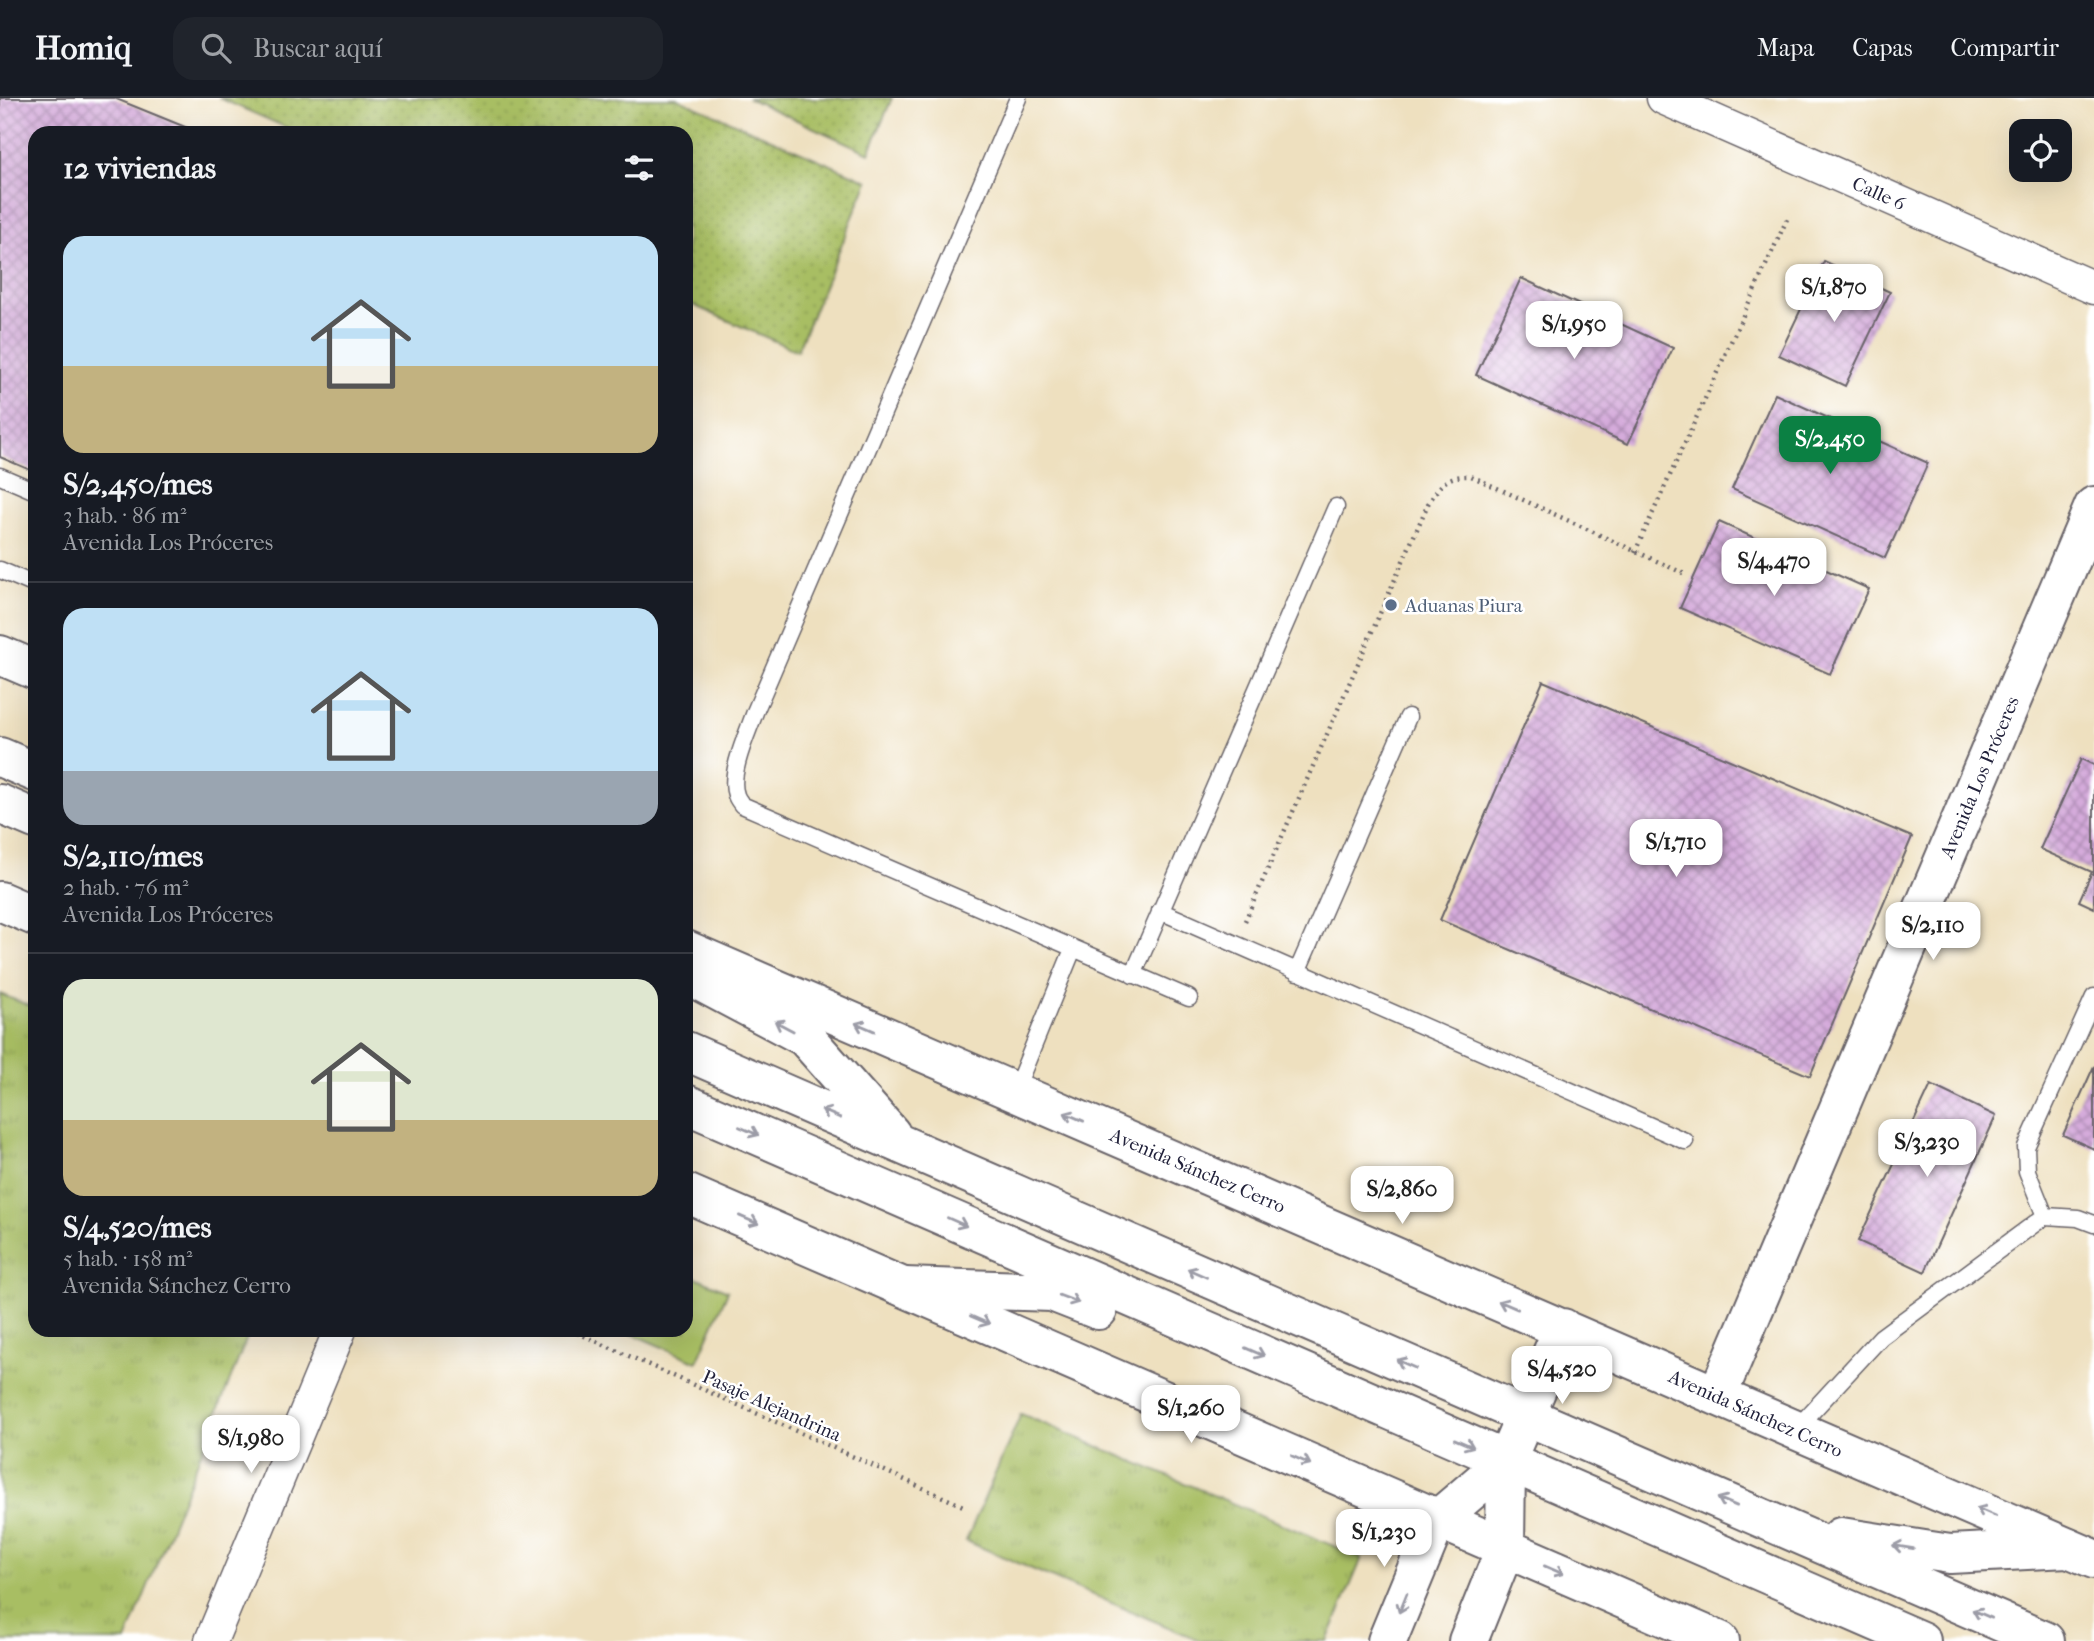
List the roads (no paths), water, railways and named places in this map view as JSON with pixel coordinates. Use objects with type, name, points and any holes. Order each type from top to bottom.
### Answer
[{"type":"main road","name":"Avenida Los Próceres","points":[[1717,1396],[2094,506]]},
{"type":"main road","points":[[0,655],[28,667]]},
{"type":"main road","points":[[0,757],[28,769]]},
{"type":"main road","points":[[0,804],[28,816]]},
{"type":"main road","points":[[0,901],[28,913]]},
{"type":"main road","name":"Avenida Sánchez Cerro","points":[[693,953],[2081,1553]]},
{"type":"main road","points":[[693,972],[701,982],[805,1037],[900,1143]]},
{"type":"main road","points":[[693,1054],[2045,1641]]},
{"type":"main road","points":[[693,1107],[1921,1641]]},
{"type":"main road","points":[[693,1196],[1720,1641]]},
{"type":"main road","points":[[904,1287],[1052,1292],[1140,1325],[1201,1329]]},
{"type":"main road","points":[[1468,1641],[1505,1549],[1506,1461],[1563,1328]]},
{"type":"main road","points":[[1387,1641],[1437,1520],[1506,1461]]},
{"type":"main road","points":[[1765,1519],[1846,1538],[1950,1554],[2081,1553]]},
{"type":"main road","points":[[1811,1593],[1858,1641]]},
{"type":"street","name":"Calle 6","points":[[1663,98],[2094,288]]},
{"type":"street","points":[[211,1641],[337,1337]]},
{"type":"lane","points":[[1018,98],[755,712],[737,766],[734,782],[736,795],[742,805],[1189,998]]},
{"type":"lane","points":[[0,476],[28,488]]},
{"type":"lane","points":[[1133,975],[1336,507]]},
{"type":"lane","points":[[0,570],[28,582]]},
{"type":"lane","points":[[1297,972],[1408,717]]},
{"type":"lane","points":[[1160,911],[1685,1140]]},
{"type":"lane","points":[[1015,1091],[1073,948]]},
{"type":"lane","points":[[2045,1216],[2026,1171],[2026,1147],[2094,997]]},
{"type":"lane","points":[[1795,1430],[1881,1337],[2045,1216],[2078,1218],[2094,1224]]},
{"type":"place","name":"Aduanas Piura","points":[[1391,605]]}]
